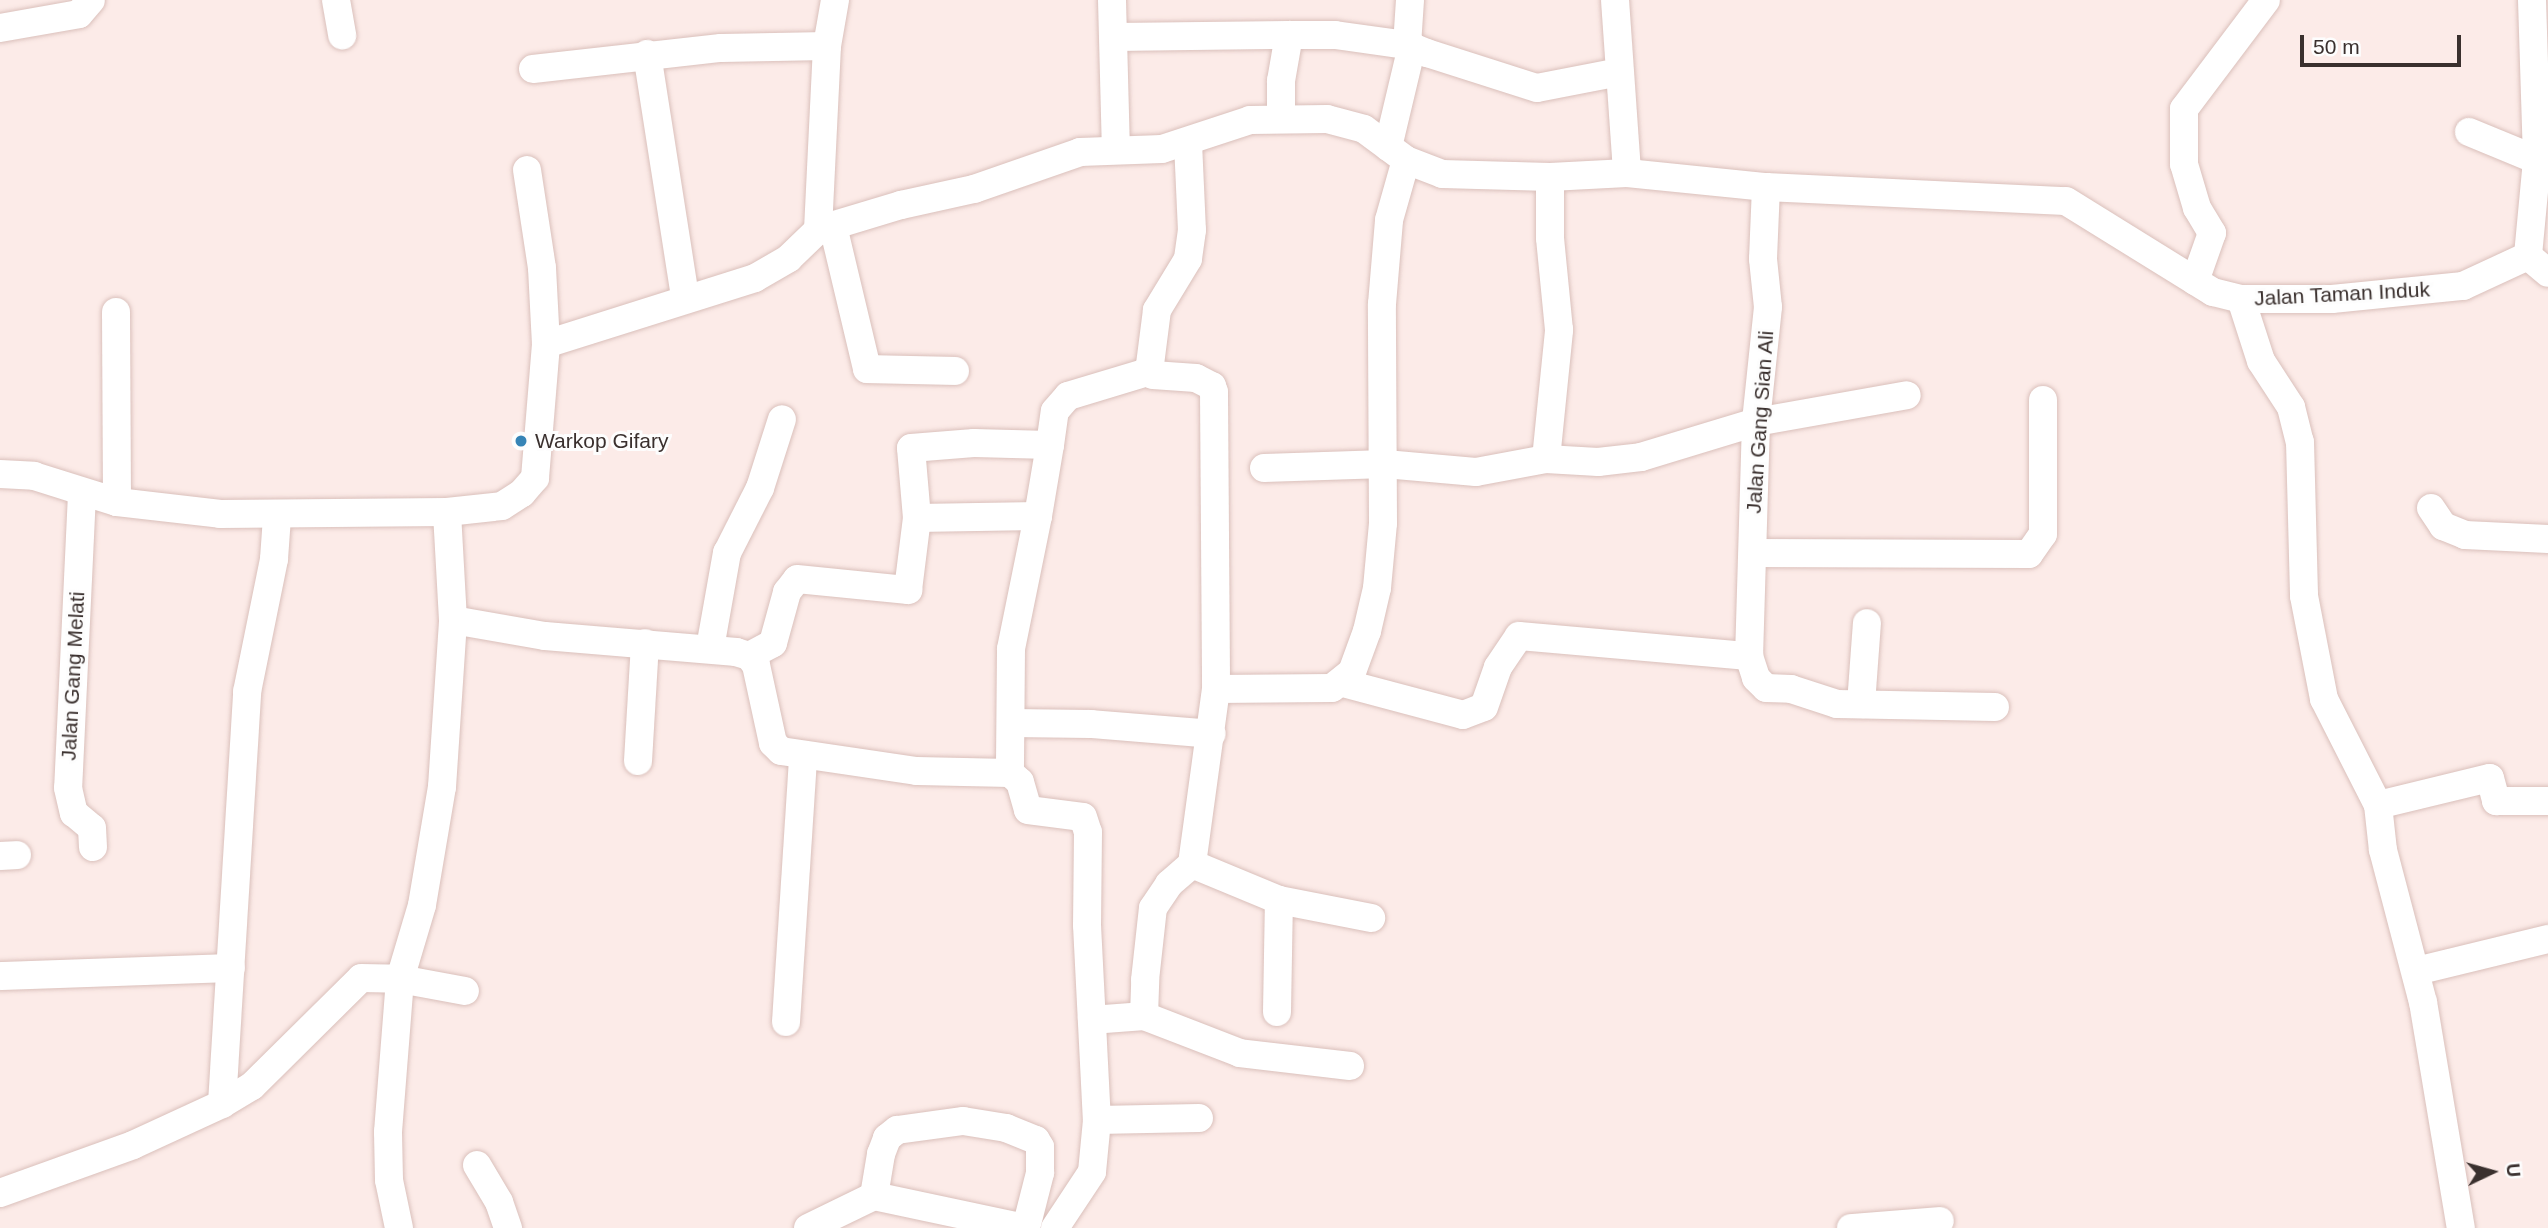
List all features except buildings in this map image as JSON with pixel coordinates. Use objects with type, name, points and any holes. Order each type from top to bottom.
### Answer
[{"type":"street","points":[[0,28],[79,14],[92,0]]},
{"type":"street","points":[[336,0],[342,35]]},
{"type":"street","points":[[835,0],[827,46],[826,228],[867,369],[955,371]]},
{"type":"street","points":[[1111,0],[1115,37],[1116,148]]},
{"type":"street","points":[[1343,683],[1352,672],[1377,588],[1385,464],[1379,382],[1382,304],[1389,220],[1410,46],[1410,0]]},
{"type":"street","points":[[1615,0],[1627,173]]},
{"type":"street","points":[[2266,0],[2184,109],[2184,164],[2197,208],[2212,233],[2220,292],[2291,407],[2300,442],[2304,596],[2324,699],[2378,806],[2383,850],[2416,971],[2461,1228]]},
{"type":"street","points":[[2532,0],[2538,265]]},
{"type":"street","points":[[1281,117],[1281,81],[1289,35]]},
{"type":"street","points":[[1115,37],[1335,35],[1410,46],[1537,88],[1619,72]]},
{"type":"street","points":[[533,69],[647,54],[827,46]]},
{"type":"street","points":[[647,54],[685,297]]},
{"type":"street","points":[[546,344],[685,297],[755,278],[789,258],[826,228],[974,189],[1080,152],[1116,148],[1162,149],[1188,143],[1250,120],[1281,117],[1327,119],[1364,129],[1397,153],[1442,174],[1550,177],[1627,173],[1766,187],[2066,201],[2220,292]]},
{"type":"street","points":[[2469,132],[2537,160]]},
{"type":"street","points":[[1144,1016],[1153,908],[1169,884],[1192,864],[1212,734],[1216,689],[1213,392],[1205,381],[1153,375],[1151,371],[1157,310],[1182,274],[1189,249],[1188,143]]},
{"type":"street","points":[[0,474],[34,476],[82,494],[117,502],[277,517],[447,512],[502,506],[523,493],[535,478],[546,344],[542,268],[527,170]]},
{"type":"street","points":[[1546,459],[1559,330],[1550,238],[1550,177]]},
{"type":"street","name":"Jalan Gang Sian Ali","points":[[1749,656],[1756,422],[1768,307],[1763,259],[1766,187]]},
{"type":"street","name":"Jalan Taman Induk","points":[[2220,292],[2332,299],[2463,286],[2538,265]]},
{"type":"street","points":[[116,312],[117,502]]},
{"type":"street","points":[[1010,773],[1011,649],[1038,516],[1055,411],[1068,396],[1151,371]]},
{"type":"street","points":[[1264,468],[1385,464],[1476,472],[1546,459],[1598,462],[1641,457],[1756,422],[1907,395]]},
{"type":"street","points":[[1753,554],[2029,554],[2043,534],[2043,400]]},
{"type":"street","points":[[710,648],[727,554],[760,488],[782,419]]},
{"type":"street","points":[[453,620],[545,636],[710,648],[749,656],[773,643],[787,592],[797,579],[908,590],[917,518],[910,452],[913,447],[1050,445]]},
{"type":"street","name":"Jalan Gang Melati","points":[[82,494],[68,789],[74,813],[92,828],[93,847]]},
{"type":"street","points":[[2431,508],[2443,526],[2465,535],[2548,538]]},
{"type":"street","points":[[399,1228],[389,1180],[387,1132],[400,979],[422,905],[442,788],[453,620],[447,512]]},
{"type":"street","points":[[917,518],[1038,516]]},
{"type":"street","points":[[222,1104],[247,692],[274,559],[277,517]]},
{"type":"street","points":[[1861,704],[1867,623]]},
{"type":"street","points":[[1216,689],[1309,690],[1343,683],[1463,715],[1484,707],[1498,667],[1519,636],[1749,656],[1756,678],[1766,688],[1791,689],[1837,704],[1995,707]]},
{"type":"street","points":[[638,761],[645,643]]},
{"type":"street","points":[[749,656],[755,665],[773,743],[781,751],[917,771],[1010,773],[1020,782],[1028,810],[1079,813],[1087,821],[1097,1120],[1092,1172],[1055,1228]]},
{"type":"street","points":[[1011,723],[1091,724],[1212,734]]},
{"type":"street","points":[[786,1022],[803,756]]},
{"type":"street","points":[[2378,806],[2490,778],[2496,801],[2548,801]]},
{"type":"street","points":[[1192,864],[1279,900],[1371,918]]},
{"type":"street","points":[[1277,1012],[1279,900]]},
{"type":"street","points":[[2416,971],[2548,939]]},
{"type":"street","points":[[0,976],[231,968]]},
{"type":"street","points":[[0,1193],[133,1145],[222,1104],[252,1086],[361,978],[400,979],[465,991]]},
{"type":"street","points":[[1092,1020],[1144,1016],[1240,1053],[1350,1066]]},
{"type":"street","points":[[1097,1120],[1199,1118]]},
{"type":"street","points":[[808,1227],[874,1196],[1025,1228],[1040,1173],[1040,1147],[1036,1140],[1006,1128],[963,1121],[897,1130],[887,1138],[881,1154],[874,1196]]},
{"type":"street","points":[[477,1165],[499,1202],[508,1228]]},
{"type":"street","points":[[1851,1228],[1940,1221]]},
{"type":"place","name":"Warkop Gifary","points":[[521,441]]}]
